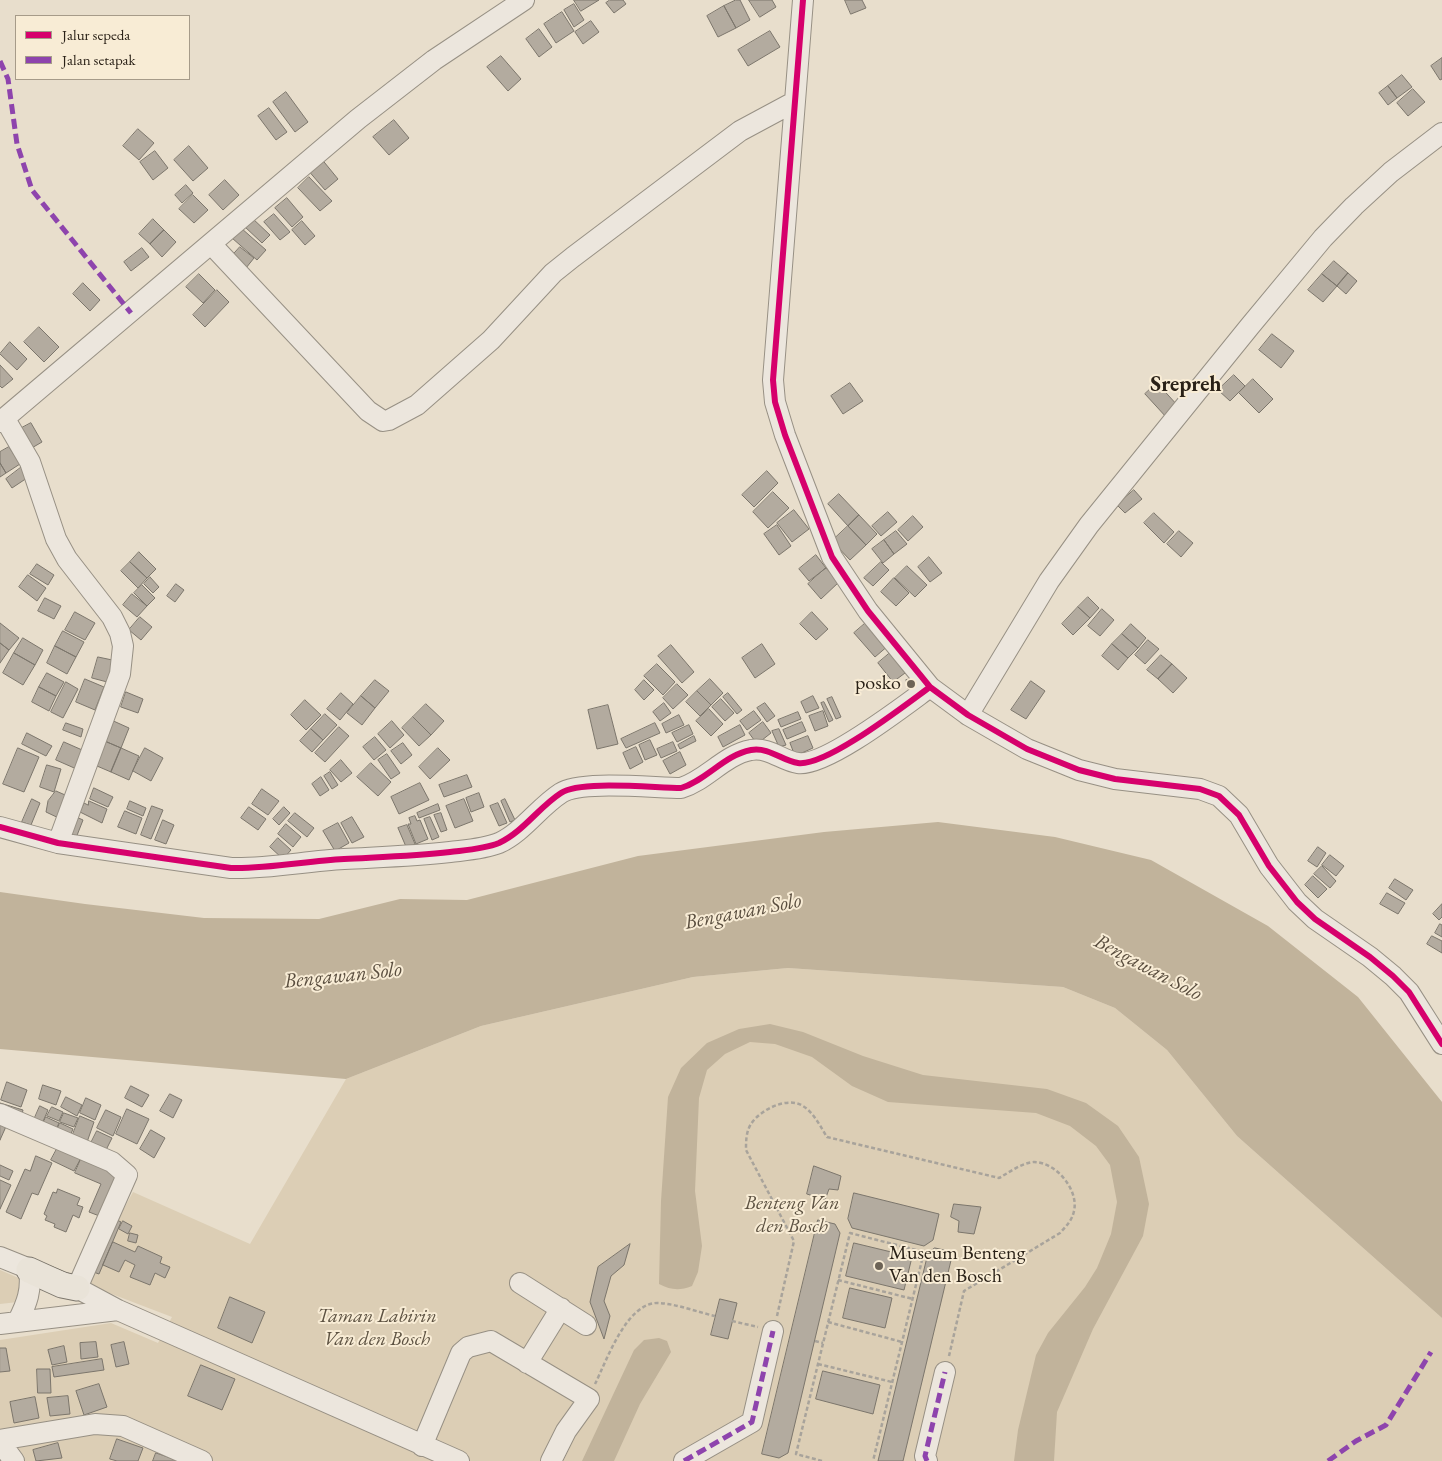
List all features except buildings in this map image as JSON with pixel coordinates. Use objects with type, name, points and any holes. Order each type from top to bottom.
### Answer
[{"type":"main road","points":[[29,1270],[62,1285],[77,1288]]},
{"type":"street","points":[[58,843],[120,674],[123,646],[120,633],[112,617],[67,559],[56,538],[30,462],[3,421],[315,154],[434,60],[524,0]]},
{"type":"street","points":[[803,0],[773,372],[775,402],[803,484],[832,557],[868,612],[930,687],[968,714],[1027,748],[1079,770],[1115,779],[1200,789],[1219,796],[1239,815],[1269,866],[1297,902],[1315,919],[1370,956],[1393,976],[1421,1009],[1430,1027],[1442,1044]]},
{"type":"street","points":[[211,244],[368,411],[383,421],[389,420],[416,405],[491,340],[553,273],[573,257],[740,131],[794,102]]},
{"type":"street","points":[[968,714],[1049,581],[1089,525],[1250,326],[1323,238],[1354,206],[1391,172],[1442,133]]},
{"type":"street","points":[[0,827],[58,843],[177,861],[259,869],[343,859],[398,858],[473,849],[499,842],[522,826],[561,792],[572,788],[595,784],[681,788],[697,782],[739,753],[753,749],[775,753],[798,764],[809,762],[849,744],[930,687]]},
{"type":"street","points":[[0,1114],[112,1162],[127,1175],[77,1288],[118,1310],[459,1461]]},
{"type":"street","points":[[0,1257],[29,1270],[31,1282],[29,1298],[9,1322]]},
{"type":"street","points":[[520,1283],[586,1325]]},
{"type":"street","points":[[527,1362],[560,1308]]},
{"type":"street","points":[[9,1322],[118,1310]]},
{"type":"street","points":[[684,1461],[752,1422],[773,1331]]},
{"type":"street","points":[[422,1446],[461,1353],[468,1347],[491,1341],[589,1399],[566,1431],[551,1461]]},
{"type":"street","points":[[927,1461],[925,1456],[945,1372]]},
{"type":"street","points":[[14,1461],[0,1441],[95,1424],[123,1426],[202,1461]]},
{"type":"path","points":[[732,1321],[773,1331],[794,1241],[746,1150],[746,1137],[750,1124],[759,1115],[773,1106],[801,1105],[812,1114],[827,1137],[999,1178],[1020,1166],[1035,1162],[1053,1168],[1065,1179],[1072,1194],[1075,1209],[1070,1222],[1060,1234],[964,1291],[945,1372]]},
{"type":"path","points":[[822,1461],[796,1454],[850,1233],[924,1252],[873,1461]]},
{"type":"path","points":[[838,1280],[913,1298]]},
{"type":"path","points":[[589,1399],[625,1324],[638,1310],[657,1303],[715,1316]]},
{"type":"path","points":[[828,1322],[902,1342]]},
{"type":"path","points":[[815,1341],[823,1343]]},
{"type":"path","points":[[898,1360],[902,1361]]},
{"type":"path","points":[[818,1364],[892,1382]]},
{"type":"green space","name":"Benteng Van den Bosch","points":[[788,968],[1063,987],[1115,1008],[1167,1050],[1237,1136],[1442,1318],[1442,1461],[0,1461],[0,1340],[111,1323],[158,1343],[172,1317],[83,1283],[133,1192],[250,1244],[346,1079],[481,1026],[693,977]]},
{"type":"green space","points":[[0,1270],[21,1279],[18,1302],[0,1304]]},
{"type":"water","name":"Bengawan Solo","points":[[938,822],[1055,837],[1151,860],[1268,926],[1358,997],[1442,1102],[1442,1318],[1237,1136],[1167,1050],[1115,1008],[1063,987],[788,968],[693,977],[481,1026],[346,1079],[0,1049],[0,892],[204,918],[319,919],[400,899],[467,900],[638,856],[824,832]]},
{"type":"water","points":[[770,1024],[803,1032],[863,1056],[923,1075],[1047,1089],[1086,1103],[1118,1126],[1139,1157],[1149,1204],[1143,1236],[1093,1329],[1057,1412],[1054,1461],[1014,1461],[1018,1430],[1036,1355],[1048,1333],[1085,1287],[1097,1268],[1111,1234],[1117,1202],[1110,1165],[1096,1146],[1070,1126],[1036,1113],[888,1102],[852,1086],[812,1057],[775,1044],[750,1042],[725,1054],[707,1070],[699,1098],[695,1191],[702,1246],[698,1272],[692,1286],[687,1288],[667,1288],[659,1284],[661,1201],[668,1097],[681,1068],[707,1043],[739,1029]]},
{"type":"water","points":[[659,1338],[667,1341],[671,1352],[640,1404],[614,1461],[582,1461],[634,1350],[644,1340]]},
{"type":"marked path","points":[[0,61],[8,79],[17,144],[32,190],[131,313]]},
{"type":"marked path","points":[[684,1461],[752,1422],[773,1331]]},
{"type":"marked path","points":[[1328,1461],[1356,1441],[1386,1425],[1431,1352]]},
{"type":"marked path","points":[[927,1461],[925,1456],[945,1372]]},
{"type":"cycle path","points":[[803,0],[773,380],[775,402],[785,435],[832,557],[868,611],[930,687],[968,715],[1027,749],[1079,770],[1115,779],[1200,789],[1219,796],[1239,815],[1269,866],[1297,902],[1315,919],[1370,957],[1393,976],[1409,992],[1442,1044]]},
{"type":"cycle path","points":[[0,827],[58,843],[231,868],[475,849],[493,845],[508,838],[516,833],[545,805],[561,793],[571,789],[600,786],[681,788],[699,779],[732,757],[751,750],[764,750],[792,762],[811,762],[865,733],[930,687]]},
{"type":"place","name":"posko","points":[[911,684]]},
{"type":"place","name":"Museum Benteng Van den Bosch","points":[[879,1266]]},
{"type":"district","name":"Srepreh","points":[[1186,385]]},
{"type":"park label","name":"Taman Labirin Van den Bosch","points":[[377,1328]]}]
